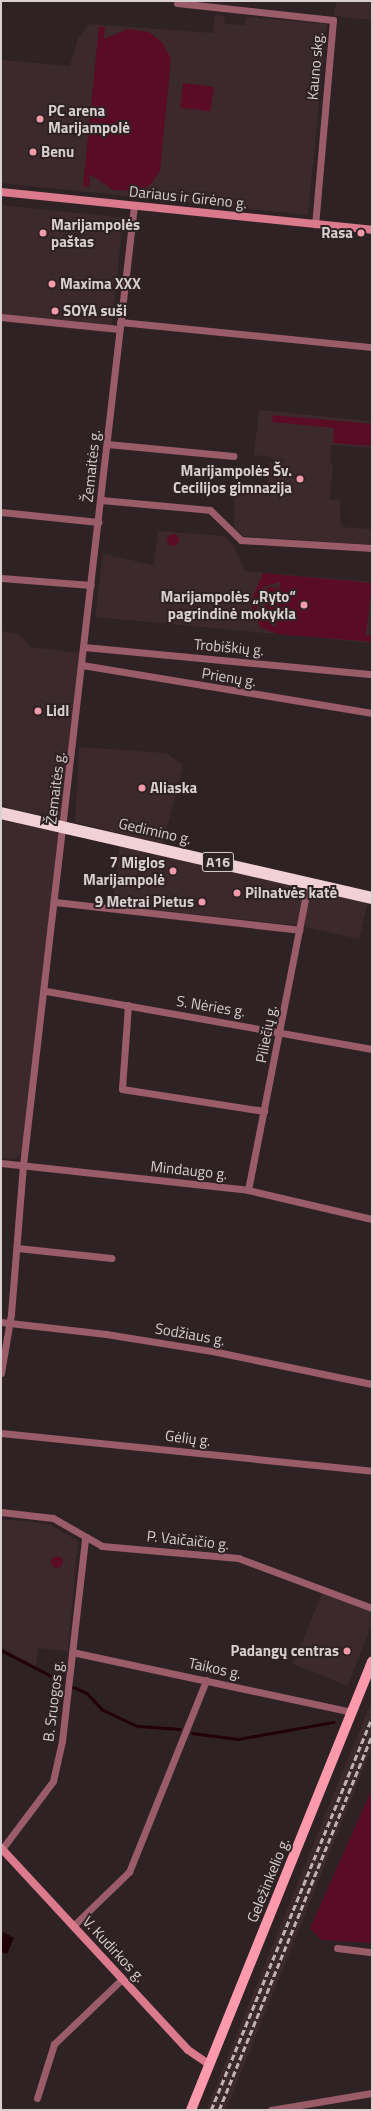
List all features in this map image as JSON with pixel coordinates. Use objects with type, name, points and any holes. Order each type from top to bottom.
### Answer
[{"type":"highway","name":"Gedimino g.","points":[[1,813],[372,898]]},
{"type":"main road","name":"Geležinkelio g.","points":[[191,2110],[372,1661]]},
{"type":"street","name":"Kauno skg.","points":[[177,3],[333,20],[315,224]]},
{"type":"street","name":"Dariaus ir Girėno g.","points":[[1,192],[372,230]]},
{"type":"street","name":"Žemaitės g.","points":[[1,1373],[5,1323],[17,1248],[23,1165],[46,991],[119,325],[134,206]]},
{"type":"street","points":[[1,317],[119,325],[372,347]]},
{"type":"street","points":[[107,444],[233,456]]},
{"type":"street","points":[[101,500],[210,510],[242,540],[372,548]]},
{"type":"street","points":[[1,512],[98,522]]},
{"type":"street","points":[[1,578],[91,585]]},
{"type":"street","name":"Trobiškių g.","points":[[84,647],[372,674]]},
{"type":"street","name":"Prienų g.","points":[[82,665],[372,713]]},
{"type":"street","name":"Piliečių g.","points":[[248,1190],[308,883]]},
{"type":"street","points":[[55,902],[299,930]]},
{"type":"street","name":"S. Nėries g.","points":[[46,991],[280,1030],[372,1049]]},
{"type":"street","points":[[128,1005],[122,1089],[264,1111]]},
{"type":"street","name":"Mindaugo g.","points":[[1,1163],[248,1190],[372,1219]]},
{"type":"street","points":[[17,1248],[111,1258]]},
{"type":"street","name":"Sodžiaus g.","points":[[5,1323],[106,1334],[209,1350],[372,1384]]},
{"type":"street","name":"Gėlių g.","points":[[1,1433],[372,1471]]},
{"type":"street","name":"P. Vaičaičio g.","points":[[1,1512],[53,1518],[85,1539],[102,1546],[238,1558],[372,1608]]},
{"type":"street","name":"B. Sruogos g.","points":[[1,1849],[53,1781],[62,1741],[85,1539]]},
{"type":"street","name":"Taikos g.","points":[[72,1652],[352,1712]]},
{"type":"street","points":[[73,1926],[129,1872],[206,1680]]},
{"type":"street","name":"V. Kudirkos g.","points":[[1,1849],[188,2050],[209,2064]]},
{"type":"street","points":[[337,1948],[372,1952]]},
{"type":"street","points":[[37,2098],[54,2044],[122,1979]]},
{"type":"street","points":[[271,2110],[372,2093]]},
{"type":"shaded area","points":[[336,1],[372,1],[372,20],[334,16]]},
{"type":"shaded area","points":[[215,15],[225,16],[224,24],[245,25],[246,17],[327,24],[308,215],[1,183],[1,60],[70,66],[78,38],[90,24],[213,33]]},
{"type":"shaded area","points":[[99,26],[105,27],[104,39],[128,29],[149,32],[162,42],[171,59],[160,171],[151,184],[140,191],[113,190],[90,174],[89,187],[83,186]]},
{"type":"shaded area","points":[[183,83],[214,87],[211,112],[180,108]]},
{"type":"shaded area","name":"Maxima XXX","points":[[1,205],[123,218],[111,333],[1,322]]},
{"type":"shaded area","name":"Marijampolės Šv. Cecilijos gimnazija","points":[[259,410],[372,421],[372,448],[332,445],[330,464],[333,464],[330,499],[340,500],[341,527],[372,529],[371,545],[243,536],[234,527],[235,489],[266,490],[272,457],[254,455]]},
{"type":"shaded area","points":[[273,415],[372,424],[372,446],[333,443],[334,428],[272,422]]},
{"type":"shaded area","points":[[158,531],[225,536],[233,545],[245,571],[372,582],[372,643],[95,617],[103,554],[154,565]]},
{"type":"shaded area","points":[[175,534],[178,535],[178,545],[171,546],[168,545],[167,538],[168,535]]},
{"type":"shaded area","name":"Marijampolės „Ryto“ pagrindinė mokykla","points":[[263,573],[372,583],[366,635],[372,635],[372,642],[277,634],[260,627],[250,603]],"holes":[[[280,582],[276,627],[258,614],[257,599],[265,586]]]},
{"type":"shaded area","points":[[267,587],[278,588],[276,614],[265,613]]},
{"type":"shaded area","points":[[1,631],[19,634],[31,647],[80,653],[60,818],[13,810],[1,803]]},
{"type":"shaded area","points":[[79,747],[166,753],[183,765],[163,844],[75,822]]},
{"type":"shaded area","points":[[1,819],[57,832],[59,837],[23,1151],[16,1159],[1,1158]]},
{"type":"shaded area","points":[[120,844],[368,902],[359,939],[296,925],[112,905]]},
{"type":"shaded area","points":[[1,1519],[49,1524],[78,1541],[68,1651],[38,1648],[36,1666],[1,1647]]},
{"type":"shaded area","points":[[57,1556],[61,1558],[63,1562],[61,1566],[57,1568],[53,1566],[51,1562],[53,1558]]},
{"type":"shaded area","points":[[323,1591],[372,1610],[372,1623],[348,1686],[293,1664]]},
{"type":"shaded area","points":[[372,1699],[372,1747],[298,1932],[226,2110],[206,2110]]},
{"type":"shaded area","points":[[372,1789],[372,1943],[321,1940],[310,1928]]},
{"type":"shaded area","points":[[3,1932],[14,1938],[7,1954],[1,1952]]},
{"type":"waterway","points":[[1,1650],[61,1681]]},
{"type":"waterway","points":[[73,1687],[87,1693],[103,1710],[138,1726],[180,1729]]},
{"type":"waterway","points":[[192,1733],[238,1739],[333,1722]]},
{"type":"railway","points":[[211,2110],[372,1717]]},
{"type":"railway","points":[[219,2110],[372,1736]]},
{"type":"place","name":"PC arena Marijampolė","points":[[40,119]]},
{"type":"place","name":"Benu","points":[[33,152]]},
{"type":"place","name":"Marijampolės paštas","points":[[43,233]]},
{"type":"place","name":"Rasa","points":[[361,233]]},
{"type":"place","name":"Maxima XXX","points":[[52,284]]},
{"type":"place","name":"SOYA suši","points":[[55,311]]},
{"type":"place","name":"Marijampolės Šv. Cecilijos gimnazija","points":[[300,479]]},
{"type":"place","name":"Marijampolės „Ryto“ pagrindinė mokykla","points":[[304,605]]},
{"type":"place","name":"Lidl","points":[[38,711]]},
{"type":"place","name":"Aliaska","points":[[142,788]]},
{"type":"place","name":"7 Miglos Marijampolė","points":[[173,871]]},
{"type":"place","name":"Pilnatvės katė","points":[[237,893]]},
{"type":"place","name":"9 Metrai Pietus","points":[[202,902]]},
{"type":"place","name":"Padangų centras","points":[[347,1651]]}]
